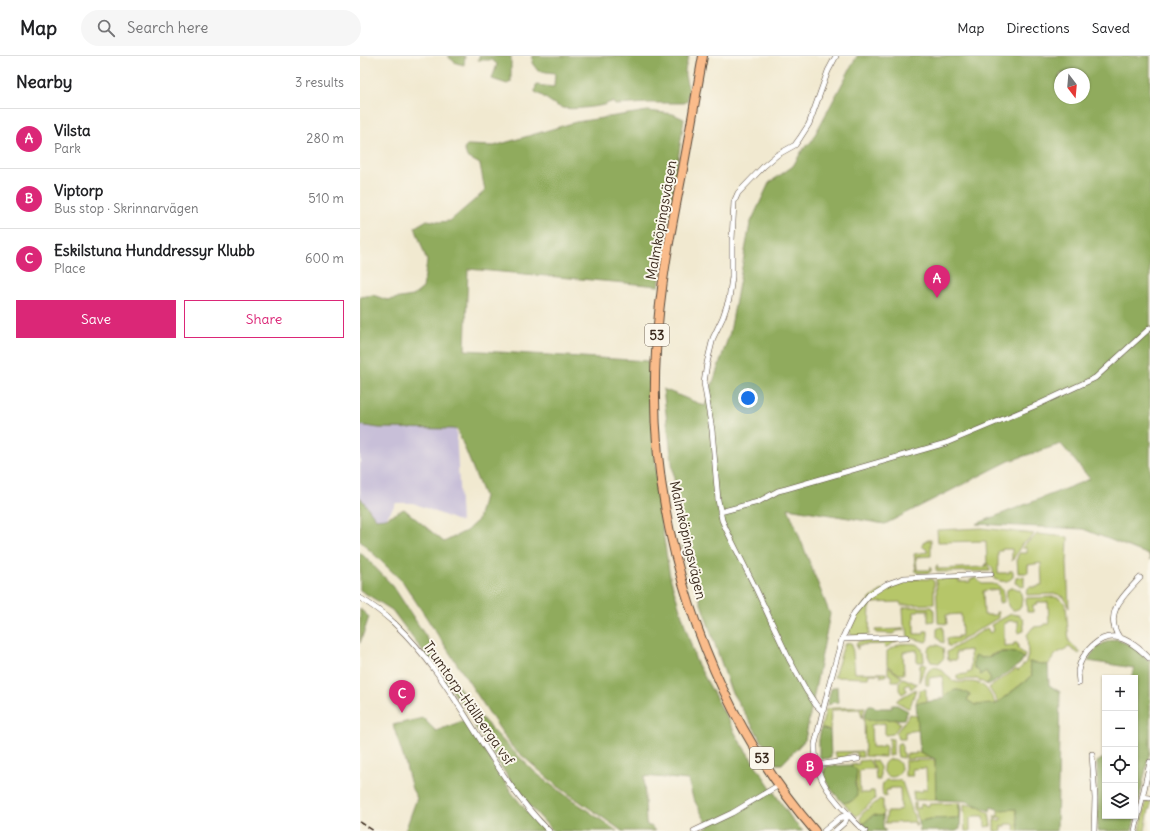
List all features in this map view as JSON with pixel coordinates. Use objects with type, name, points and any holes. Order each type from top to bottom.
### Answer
[{"type":"main road","name":"Malmköpingsvägen","points":[[703,56],[664,272],[658,323],[655,384],[657,446],[661,483],[677,563],[696,624],[713,667],[733,708],[760,756],[779,785],[815,831]]},
{"type":"street","points":[[822,711],[806,690],[789,659],[726,529],[720,512],[712,430],[704,384],[713,338],[729,299],[732,277],[733,218],[736,197],[768,163],[795,145],[800,138],[809,124],[828,71],[836,56]]},
{"type":"street","points":[[720,512],[758,502],[778,491],[946,443],[1009,417],[1095,378],[1150,328]]},
{"type":"street","points":[[865,831],[826,789],[814,752],[822,711],[847,625],[854,613],[870,595],[896,580],[913,577],[991,574]]},
{"type":"street","points":[[1140,578],[1120,600],[1116,607],[1114,620],[1116,633],[1119,637],[1137,647],[1150,659]]},
{"type":"street","name":"Trumtorp-Hällberga vsf","points":[[360,598],[394,622],[420,651],[447,688],[518,796],[549,831]]},
{"type":"street","points":[[842,639],[907,637]]},
{"type":"street","points":[[1079,683],[1079,666],[1082,659],[1091,647],[1096,642],[1104,639],[1119,637]]},
{"type":"street","points":[[1092,754],[1095,798],[1094,831]]},
{"type":"street","points":[[817,765],[858,760]]},
{"type":"street","points":[[1135,831],[1150,762]]},
{"type":"street","points":[[694,831],[732,813],[779,785]]},
{"type":"street","points":[[1142,797],[1150,798]]},
{"type":"street","points":[[824,831],[841,817],[848,814]]},
{"type":"street","points":[[835,831],[845,822],[848,814]]},
{"type":"shaded area","points":[[360,425],[379,428],[456,429],[461,522],[413,503],[396,503],[386,518],[376,519],[360,497]]},
{"type":"green space","points":[[447,56],[465,56],[464,65],[456,63]]},
{"type":"green space","points":[[479,56],[511,56],[511,82],[507,84],[492,79],[497,64],[492,60],[478,60]]},
{"type":"green space","points":[[533,56],[689,56],[685,74],[688,86],[687,101],[683,103],[615,105],[613,102],[589,107],[572,109],[563,108],[555,105],[535,92],[536,85],[554,87],[555,73],[538,71],[532,63]]},
{"type":"green space","points":[[857,56],[1150,56],[1150,560],[1149,555],[1083,529],[976,524],[1090,479],[1061,444],[1009,461],[885,524],[788,508],[830,614],[805,740],[782,764],[776,764],[731,691],[683,551],[663,389],[705,406],[730,332],[750,224],[769,183],[793,166],[803,149],[811,142]]},
{"type":"green space","points":[[648,111],[673,114],[684,119],[659,286],[468,269],[465,350],[648,361],[659,508],[670,577],[696,661],[740,742],[794,822],[803,831],[701,831],[709,827],[693,798],[688,780],[644,776],[646,823],[655,831],[622,831],[556,785],[511,746],[403,582],[360,541],[360,497],[376,519],[386,518],[404,509],[444,542],[466,531],[478,520],[484,496],[457,429],[379,428],[360,425],[360,297],[373,295],[387,300],[413,296],[423,288],[427,261],[415,227],[427,220],[439,222],[450,221],[485,191],[480,164],[467,157],[464,148],[467,145],[494,146],[576,122]]},
{"type":"green space","points":[[982,528],[1034,534],[1022,544],[1012,561],[1012,549],[1002,549],[1002,551],[998,551],[998,573],[1009,573],[1009,571],[1013,571],[1013,577],[1009,580],[1002,581],[994,579],[993,569],[987,563],[986,541],[938,542],[937,530]]},
{"type":"green space","points":[[1037,534],[1068,537],[1067,563],[1069,608],[1064,597],[1057,594],[1027,595],[1026,592],[1029,587],[1038,587],[1039,585],[1042,585],[1041,563],[1028,565],[1028,573],[1018,573],[1017,558],[1019,553],[1027,553],[1027,548],[1022,548]]},
{"type":"green space","points":[[931,540],[931,556],[916,557],[917,570],[930,570],[931,566],[931,571],[929,573],[917,573],[914,554],[928,552],[922,546],[923,543]]},
{"type":"green space","points":[[360,552],[393,586],[473,709],[536,773],[617,831],[553,831],[519,794],[474,725],[470,715],[392,610],[360,590]]},
{"type":"green space","points":[[986,563],[990,571],[940,572],[936,570],[937,565],[938,569],[985,567]]},
{"type":"green space","points":[[1024,577],[1024,587],[1015,583],[1016,578]]},
{"type":"green space","points":[[958,578],[959,582],[970,582],[970,579],[976,578],[982,584],[999,586],[1003,592],[1004,602],[999,603],[998,589],[983,591],[984,615],[996,615],[996,612],[998,612],[998,618],[957,643],[948,646],[947,638],[958,638],[958,636],[962,636],[961,614],[946,615],[947,624],[938,623],[936,579]]},
{"type":"green space","points":[[916,579],[932,579],[934,582],[934,604],[901,605],[900,602],[870,603],[869,635],[851,635],[849,629],[861,609],[868,601],[884,589]]},
{"type":"green space","points":[[1012,587],[1020,590],[1022,598],[1021,607],[1016,610],[1010,609],[1007,602],[1007,590]]},
{"type":"green space","points":[[1054,597],[1064,602],[1066,606],[1069,642],[1081,652],[1079,654],[1069,647],[1056,654],[1048,665],[1029,662],[1032,676],[998,702],[989,688],[1016,669],[1018,671],[1026,662],[1028,655],[1027,635],[1033,627],[1049,624],[1048,602],[1038,602],[1037,604],[1033,605],[1033,612],[1027,612],[1026,598]]},
{"type":"green space","points":[[931,607],[934,610],[934,621],[928,622],[928,610],[918,610],[914,612],[914,634],[924,634],[924,631],[928,631],[928,639],[926,642],[908,637],[907,629],[904,625],[903,608]]},
{"type":"green space","points":[[360,609],[369,617],[360,643]]},
{"type":"green space","points":[[1011,614],[1019,615],[1022,618],[1024,623],[1024,631],[1018,633],[1018,621],[1008,621],[1007,623],[1004,623],[1004,646],[1018,643],[1018,648],[1025,655],[1024,658],[1014,653],[1004,652],[981,658],[991,680],[986,684],[977,679],[957,679],[957,675],[971,672],[970,650],[956,652],[956,660],[948,660],[947,652],[987,628],[990,633],[994,631],[991,625]]},
{"type":"green space","points":[[902,627],[905,630],[897,631],[893,634],[876,633],[875,630],[902,629]]},
{"type":"green space","points":[[943,627],[944,643],[937,637],[937,629]]},
{"type":"green space","points":[[896,639],[897,641],[885,648],[884,644],[858,645],[857,649],[856,643],[859,641]]},
{"type":"green space","points":[[1116,639],[1135,647],[1150,662],[1150,751],[1138,804],[1138,675],[1132,675],[1134,668],[1088,661],[1093,652],[1099,646]]},
{"type":"green space","points":[[849,642],[852,644],[855,673],[886,673],[886,676],[880,677],[882,674],[869,674],[868,678],[834,677],[844,645]]},
{"type":"green space","points":[[900,644],[918,645],[921,647],[924,655],[924,662],[917,662],[917,650],[903,652],[904,674],[899,674],[887,665],[887,651]]},
{"type":"green space","points":[[933,645],[938,645],[943,648],[944,658],[939,663],[931,662],[928,656],[928,649]]},
{"type":"green space","points":[[1005,652],[1017,653],[1024,658],[1020,664],[993,683],[989,685],[986,684],[991,680],[986,671],[980,675],[979,671],[975,669],[973,663],[975,656],[984,658]]},
{"type":"green space","points":[[1029,662],[1048,665],[1049,685],[1060,692],[1057,831],[1019,831],[1016,809],[1000,810],[991,807],[990,811],[966,801],[936,800],[935,759],[920,752],[916,703],[940,700],[940,698],[944,698],[950,692],[959,690],[970,695],[967,700],[975,705],[996,704],[1032,676]]},
{"type":"green space","points":[[920,665],[926,665],[919,682]]},
{"type":"green space","points":[[888,667],[902,677],[898,681],[892,681],[891,676],[888,674]]},
{"type":"green space","points":[[933,667],[940,668],[954,682],[972,682],[985,687],[996,704],[975,705],[967,700],[970,695],[959,690],[950,692],[944,698],[943,676],[929,678],[929,685],[926,685],[926,675]]},
{"type":"green space","points":[[903,678],[917,684],[911,689],[909,684],[905,686],[907,691],[902,694],[899,690],[899,683]]},
{"type":"green space","points":[[837,686],[838,703],[833,702],[827,705],[831,689]]},
{"type":"green space","points":[[916,689],[910,707],[908,708],[897,702],[897,700]]},
{"type":"green space","points":[[926,689],[926,702],[916,703],[920,690]]},
{"type":"green space","points":[[892,705],[897,705],[908,711],[904,719],[868,720],[864,717],[868,706],[874,706],[875,708],[892,708]]},
{"type":"green space","points":[[865,707],[862,718],[860,709],[831,710],[830,731],[821,728],[826,709]]},
{"type":"green space","points":[[910,714],[917,716],[919,730],[905,732],[905,739],[898,739],[896,733]]},
{"type":"green space","points":[[864,717],[868,720],[896,718],[896,721],[901,723],[893,734],[885,735],[885,723],[871,725],[872,747],[882,747],[882,745],[886,745],[885,757],[865,756]]},
{"type":"green space","points":[[423,718],[436,731],[465,720],[512,793],[529,814],[547,831],[405,831],[417,798],[412,789],[393,725]]},
{"type":"green space","points":[[821,728],[830,731],[831,758],[822,759],[819,755]]},
{"type":"green space","points":[[889,738],[893,739],[893,755],[888,756],[888,749],[890,748]]},
{"type":"green space","points":[[902,743],[904,758],[898,757],[897,744]]},
{"type":"green space","points":[[862,751],[863,757],[857,757],[857,753],[853,752],[848,754],[843,759],[837,759],[835,752]]},
{"type":"green space","points":[[916,752],[920,752],[933,758],[906,759],[906,754],[916,754]]},
{"type":"green space","points":[[892,759],[898,762],[901,768],[898,774],[892,777],[886,774],[883,768],[886,762]]},
{"type":"green space","points":[[1102,759],[1102,819],[1135,819],[1132,831],[1098,831],[1097,762]]},
{"type":"green space","points":[[869,760],[874,769],[864,769],[859,771],[860,793],[870,793],[870,791],[874,791],[875,799],[856,816],[843,803],[852,801],[857,790],[856,773],[850,765],[859,764],[859,761]]},
{"type":"green space","points":[[871,760],[876,761],[880,767],[880,780],[876,780],[875,769]]},
{"type":"green space","points":[[935,760],[936,800],[914,800],[913,792],[927,789],[926,768],[912,769],[913,776],[905,776],[905,761]]},
{"type":"green space","points":[[850,765],[857,770],[855,785],[857,796],[852,801],[843,803],[832,791],[824,775],[824,770],[827,766]]},
{"type":"green space","points":[[886,780],[899,780],[902,782],[917,825],[915,825],[915,822],[885,823],[887,812],[897,812],[897,810],[901,809],[900,788],[890,788],[890,790],[886,790],[886,797],[883,796],[882,789]]},
{"type":"green space","points":[[880,799],[883,800],[884,811],[883,818],[883,816],[873,815],[863,824],[860,820],[862,814]]},
{"type":"green space","points":[[1150,800],[1146,831],[1140,831],[1146,802]]},
{"type":"green space","points":[[914,803],[916,803],[916,808],[920,808],[921,804],[929,806],[929,804],[959,803],[959,818],[919,821],[914,808]]},
{"type":"green space","points":[[959,803],[961,803],[960,829],[956,831],[920,831],[919,821],[959,818]]},
{"type":"green space","points":[[964,804],[977,806],[989,813],[991,826],[985,827],[984,816],[974,816],[970,818],[970,831],[965,831]]},
{"type":"green space","points":[[998,809],[1016,809],[1019,831],[1015,831],[1014,824],[1005,824],[1005,826],[1001,826],[1001,831],[994,831],[994,820],[1001,820],[1001,817],[994,818],[994,816],[998,816]]},
{"type":"green space","points":[[873,815],[883,816],[883,828],[886,831],[870,831],[863,824]]},
{"type":"railway","points":[[360,822],[374,831]]},
{"type":"place","name":"Vilsta","points":[[937,298]]},
{"type":"place","name":"Eskilstuna Hunddressyr Klubb","points":[[402,713]]},
{"type":"place","name":"Viptorp","points":[[810,786]]}]
